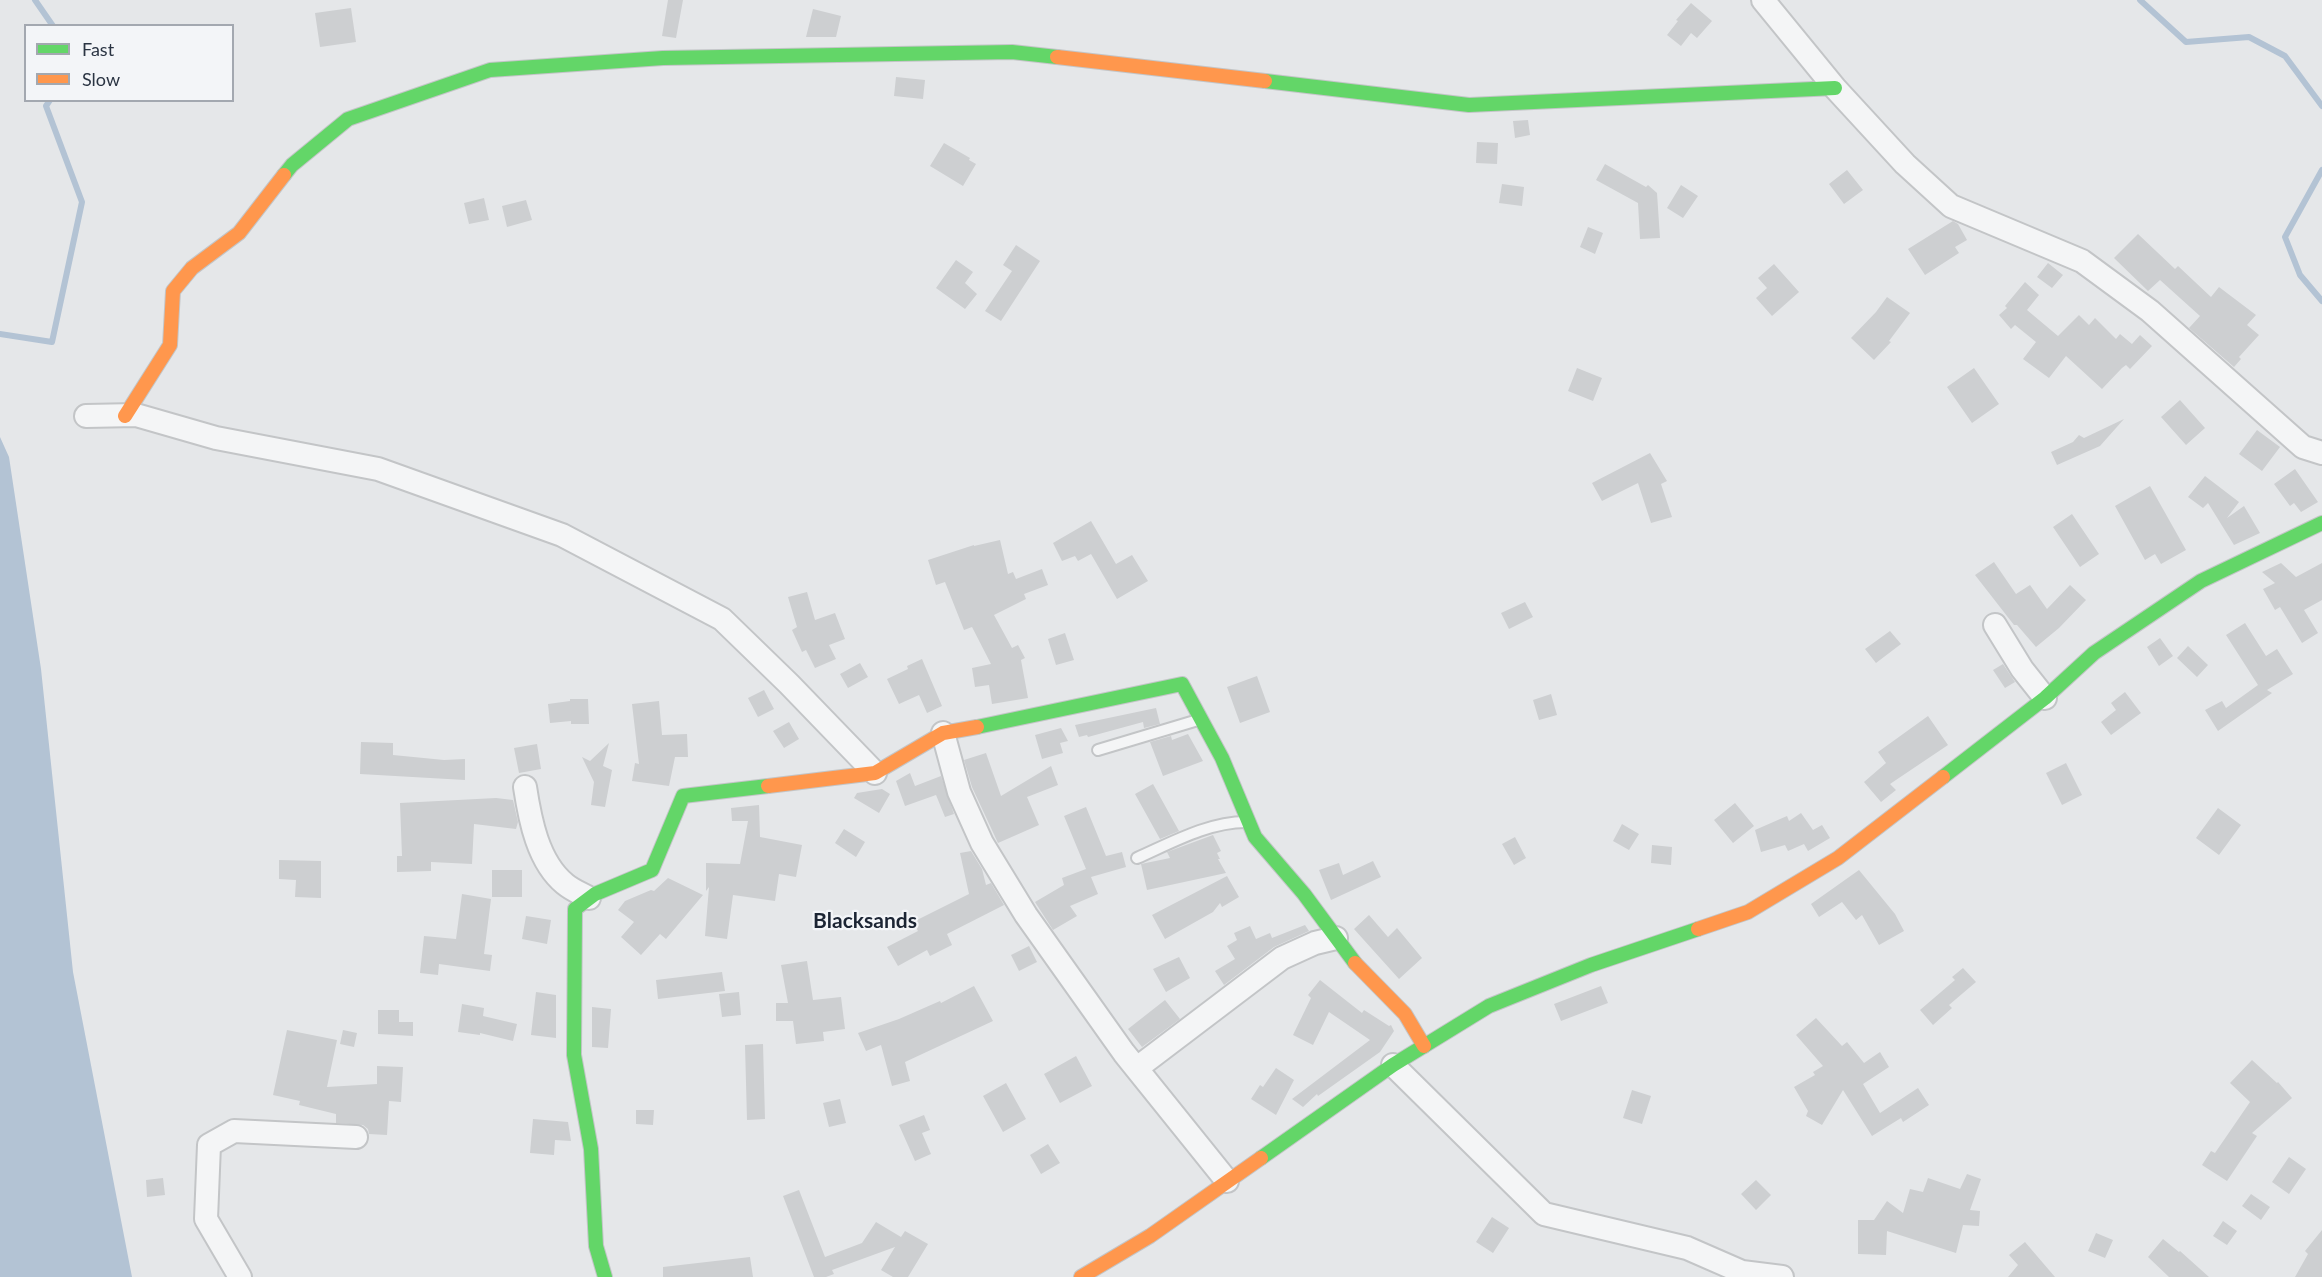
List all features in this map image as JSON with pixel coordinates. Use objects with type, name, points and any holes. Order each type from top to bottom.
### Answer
[{"type":"street","points":[[1763,0],[1835,88],[1905,164],[1951,206],[2082,261],[2150,311],[2302,447],[2322,453]]},
{"type":"street","points":[[125,416],[170,345],[173,291],[192,268],[239,233],[292,165],[348,119],[490,70],[663,58],[1012,52],[1469,105],[1835,88]]},
{"type":"street","points":[[86,416],[135,415],[216,438],[378,469],[562,535],[722,619],[875,773]]},
{"type":"street","points":[[1081,1277],[1150,1236],[1393,1065],[1489,1006],[1592,965],[1748,912],[1838,858],[2045,698],[2094,653],[2201,581],[2322,523]]},
{"type":"street","points":[[1995,625],[2022,669],[2045,698]]},
{"type":"street","points":[[605,1277],[596,1246],[591,1149],[574,1055],[575,909],[590,898],[652,870],[683,796],[875,773],[943,733],[1182,684],[1222,758],[1255,837],[1304,894],[1356,964],[1405,1014],[1424,1046]]},
{"type":"street","points":[[943,733],[959,792],[982,843],[1050,949],[1137,1068],[1227,1181]]},
{"type":"street","points":[[525,787],[528,812],[544,858],[565,884],[590,898]]},
{"type":"street","points":[[1137,1068],[1282,958],[1315,942],[1336,938]]},
{"type":"street","points":[[1393,1065],[1544,1214],[1687,1248],[1742,1272],[1782,1277]]},
{"type":"street","points":[[240,1277],[206,1219],[209,1145],[234,1131],[356,1137]]},
{"type":"lane","points":[[1098,750],[1201,719]]},
{"type":"lane","points":[[1137,858],[1200,831],[1231,822],[1249,822]]},
{"type":"water","points":[[0,437],[9,457],[41,669],[73,972],[132,1277],[0,1277]]},
{"type":"building","points":[[668,0],[683,0],[676,38],[662,36]]},
{"type":"building","points":[[1691,3],[1712,21],[1697,38],[1691,33],[1681,46],[1667,35]]},
{"type":"building","points":[[351,8],[356,42],[320,47],[315,13]]},
{"type":"building","points":[[813,9],[841,16],[836,37],[806,37]]},
{"type":"building","points":[[896,77],[925,80],[923,99],[894,96]]},
{"type":"building","points":[[1528,120],[1530,135],[1515,138],[1513,121]]},
{"type":"building","points":[[1477,142],[1498,143],[1497,164],[1476,163]]},
{"type":"building","points":[[944,143],[976,164],[963,186],[930,166]]},
{"type":"building","points":[[1605,164],[1646,187],[1648,185],[1657,193],[1660,238],[1640,239],[1638,203],[1596,180]]},
{"type":"building","points":[[1847,170],[1863,190],[1844,204],[1829,184]]},
{"type":"building","points":[[1502,184],[1524,187],[1522,206],[1499,203]]},
{"type":"building","points":[[1681,185],[1698,196],[1683,218],[1667,208]]},
{"type":"building","points":[[484,198],[489,220],[469,224],[464,203]]},
{"type":"building","points":[[526,200],[532,220],[507,227],[502,206]]},
{"type":"building","points":[[1953,221],[1958,224],[1967,240],[1955,247],[1959,253],[1925,275],[1908,249]]},
{"type":"building","points":[[1588,227],[1603,233],[1595,254],[1580,247]]},
{"type":"building","points":[[2138,234],[2175,269],[2178,266],[2211,297],[2219,287],[2256,315],[2247,325],[2259,335],[2239,357],[2241,359],[2234,367],[2189,328],[2200,316],[2160,280],[2148,291],[2114,258]]},
{"type":"building","points":[[1016,245],[1040,261],[1001,321],[985,311],[1012,271],[1003,265]]},
{"type":"building","points":[[956,260],[973,272],[965,283],[977,294],[965,309],[936,288]]},
{"type":"building","points":[[2048,263],[2063,275],[2052,288],[2037,277]]},
{"type":"building","points":[[1774,264],[1799,292],[1772,316],[1756,298],[1767,288],[1758,278]]},
{"type":"building","points":[[2025,282],[2039,295],[2027,310],[2058,336],[2079,315],[2089,325],[2095,318],[2116,339],[2120,334],[2132,344],[2140,335],[2152,346],[2130,369],[2126,365],[2102,389],[2066,356],[2049,378],[2023,359],[2036,342],[2015,325],[2011,329],[1999,315],[2007,308],[2005,306]]},
{"type":"building","points":[[1887,297],[1910,313],[1889,341],[1891,342],[1874,360],[1851,338]]},
{"type":"building","points":[[1577,368],[1602,378],[1593,401],[1568,391]]},
{"type":"building","points":[[1974,368],[1999,404],[1972,423],[1947,387]]},
{"type":"building","points":[[2180,400],[2205,428],[2186,445],[2161,417]]},
{"type":"building","points":[[2124,419],[2100,446],[2057,465],[2051,452],[2073,442],[2079,435],[2084,438]]},
{"type":"building","points":[[2257,430],[2280,447],[2262,471],[2239,454]]},
{"type":"building","points":[[1650,453],[1667,481],[1661,484],[1672,517],[1651,523],[1638,483],[1602,501],[1592,483]]},
{"type":"building","points":[[2295,469],[2318,502],[2301,512],[2294,503],[2290,506],[2274,484]]},
{"type":"building","points":[[2205,476],[2239,502],[2227,518],[2244,506],[2260,533],[2234,545],[2208,503],[2203,508],[2188,497]]},
{"type":"building","points":[[2150,486],[2186,550],[2161,564],[2155,554],[2145,560],[2115,506]]},
{"type":"building","points":[[2072,514],[2099,554],[2080,567],[2053,527]]},
{"type":"building","points":[[1091,521],[1116,564],[1132,555],[1148,581],[1117,599],[1091,554],[1078,561],[1075,556],[1062,561],[1053,543]]},
{"type":"building","points":[[1000,540],[1008,574],[1013,572],[1016,579],[1042,569],[1048,585],[1024,594],[1026,599],[994,615],[1012,648],[1018,645],[1025,658],[1021,660],[1028,698],[992,704],[989,685],[975,687],[972,668],[991,664],[972,627],[964,630],[945,582],[936,585],[928,560],[974,545]]},
{"type":"building","points":[[1994,562],[2016,594],[2030,585],[2047,609],[2070,585],[2086,600],[2059,628],[2036,647],[2017,625],[2014,625],[1975,575]]},
{"type":"building","points":[[2281,563],[2296,577],[2322,563],[2322,600],[2304,610],[2318,633],[2302,643],[2280,607],[2275,610],[2263,589],[2275,583],[2262,572]]},
{"type":"building","points":[[807,592],[815,620],[835,613],[845,639],[829,645],[836,659],[815,668],[806,650],[802,652],[792,630],[797,627],[788,597]]},
{"type":"building","points":[[1525,602],[1533,617],[1509,629],[1501,613]]},
{"type":"building","points":[[2245,623],[2266,656],[2277,649],[2293,674],[2267,690],[2272,693],[2218,731],[2205,710],[2222,701],[2226,708],[2258,685],[2226,635]]},
{"type":"building","points":[[1890,631],[1901,644],[1876,663],[1865,649]]},
{"type":"building","points":[[1065,633],[1074,660],[1056,665],[1048,639]]},
{"type":"building","points":[[2160,638],[2173,656],[2159,666],[2147,647]]},
{"type":"building","points":[[2188,646],[2208,665],[2197,677],[2177,658]]},
{"type":"building","points":[[922,659],[942,706],[927,713],[919,695],[899,704],[887,679]]},
{"type":"building","points":[[860,663],[868,677],[848,688],[840,674]]},
{"type":"building","points":[[2003,664],[2015,682],[2005,688],[1993,670]]},
{"type":"building","points":[[1257,676],[1270,712],[1240,723],[1227,687]]},
{"type":"building","points":[[764,690],[774,709],[758,717],[748,698]]},
{"type":"building","points":[[2125,692],[2141,713],[2111,735],[2101,722],[2116,710],[2111,703]]},
{"type":"building","points":[[1551,694],[1557,715],[1539,720],[1533,700]]},
{"type":"building","points":[[570,699],[588,699],[589,724],[571,724],[571,721],[550,723],[548,704],[570,701]]},
{"type":"building","points":[[659,701],[662,735],[687,734],[688,757],[675,757],[669,786],[632,781],[635,763],[639,764],[632,704]]},
{"type":"building","points":[[1156,708],[1160,724],[1144,728],[1143,722],[1088,737],[1087,735],[1079,737],[1075,725]]},
{"type":"building","points":[[1928,716],[1948,745],[1890,784],[1896,790],[1881,802],[1864,782],[1886,763],[1878,752]]},
{"type":"building","points":[[789,722],[799,739],[784,748],[773,731]]},
{"type":"building","points":[[1061,728],[1068,741],[1060,743],[1063,753],[1042,759],[1035,735]]},
{"type":"building","points":[[1188,734],[1203,761],[1163,776],[1150,742],[1171,736],[1172,740]]},
{"type":"building","points":[[361,742],[393,743],[393,755],[444,760],[465,759],[465,780],[360,774]]},
{"type":"building","points":[[609,743],[603,766],[612,770],[605,807],[591,805],[594,782],[582,757],[590,761]]},
{"type":"building","points":[[537,744],[541,769],[519,773],[514,748]]},
{"type":"building","points":[[986,753],[1001,796],[1051,766],[1058,785],[1027,797],[1039,825],[998,843],[972,787],[964,760]]},
{"type":"building","points":[[2066,763],[2082,795],[2062,805],[2046,773]]},
{"type":"building","points":[[910,773],[915,786],[941,776],[954,814],[945,817],[936,795],[905,806],[896,781]]},
{"type":"building","points":[[1153,784],[1179,831],[1160,839],[1135,794]]},
{"type":"building","points":[[882,789],[890,794],[879,813],[854,798],[857,793]]},
{"type":"building","points":[[496,798],[513,800],[518,822],[516,829],[474,824],[472,864],[431,862],[431,871],[397,872],[397,856],[402,856],[400,803]]},
{"type":"building","points":[[1735,803],[1754,826],[1733,843],[1714,820]]},
{"type":"building","points":[[759,805],[760,837],[802,845],[796,877],[779,874],[775,901],[733,895],[727,939],[705,936],[709,887],[706,891],[706,863],[740,864],[748,821],[732,821],[731,808]]},
{"type":"building","points":[[1086,807],[1106,856],[1122,852],[1126,867],[1091,877],[1098,894],[1070,906],[1077,916],[1053,930],[1035,902],[1064,885],[1062,878],[1086,869],[1064,816]]},
{"type":"building","points":[[2218,808],[2241,825],[2219,855],[2196,838]]},
{"type":"building","points":[[1801,813],[1813,830],[1822,825],[1830,838],[1808,851],[1804,844],[1788,851],[1785,845],[1761,852],[1755,830],[1787,816],[1789,821]]},
{"type":"building","points":[[1622,824],[1639,834],[1629,850],[1613,841]]},
{"type":"building","points":[[844,829],[865,842],[856,857],[835,843]]},
{"type":"building","points":[[1213,835],[1221,851],[1217,853],[1220,859],[1218,859],[1226,873],[1147,890],[1141,864],[1170,858],[1167,852]]},
{"type":"building","points":[[1515,837],[1526,858],[1514,865],[1502,844]]},
{"type":"building","points":[[1652,845],[1672,847],[1671,865],[1651,863]]},
{"type":"building","points":[[971,851],[982,869],[986,885],[991,883],[1004,905],[947,934],[952,945],[930,956],[927,950],[898,966],[887,947],[918,931],[913,922],[969,894],[960,853]]},
{"type":"building","points":[[279,860],[321,861],[321,898],[295,897],[296,880],[279,879]]},
{"type":"building","points":[[1373,861],[1381,877],[1331,900],[1319,870],[1339,863],[1343,875]]},
{"type":"building","points":[[492,870],[522,870],[522,897],[492,897]]},
{"type":"building","points":[[1859,870],[1895,914],[1904,931],[1879,945],[1862,915],[1856,920],[1842,902],[1819,917],[1811,904]]},
{"type":"building","points":[[1227,876],[1239,897],[1222,907],[1220,903],[1213,912],[1165,939],[1152,915]]},
{"type":"building","points":[[668,878],[703,895],[666,939],[660,934],[641,955],[621,937],[634,922],[618,910],[625,901],[651,890],[654,891]]},
{"type":"building","points":[[462,894],[491,899],[484,954],[492,955],[490,971],[439,964],[438,975],[420,973],[424,936],[456,939]]},
{"type":"building","points":[[1369,915],[1388,937],[1397,928],[1422,958],[1399,979],[1354,929]]},
{"type":"building","points":[[526,916],[551,920],[547,944],[522,939]]},
{"type":"building","points":[[1305,925],[1309,931],[1274,947],[1224,985],[1215,971],[1235,959],[1227,946],[1237,940],[1234,933],[1250,926],[1256,939],[1270,933],[1272,938]]},
{"type":"building","points":[[1029,946],[1037,962],[1019,971],[1011,955]]},
{"type":"building","points":[[1179,957],[1190,978],[1166,992],[1153,969]]},
{"type":"building","points":[[807,961],[813,1000],[841,997],[845,1029],[823,1032],[824,1041],[796,1044],[793,1021],[776,1021],[776,1003],[788,1003],[781,965]]},
{"type":"building","points":[[1963,968],[1976,982],[1949,1005],[1952,1008],[1933,1025],[1920,1010],[1955,980],[1952,977]]},
{"type":"building","points":[[722,972],[725,991],[658,999],[656,980]]},
{"type":"building","points":[[1320,980],[1362,1013],[1364,1010],[1389,1026],[1391,1025],[1394,1031],[1380,1052],[1318,1096],[1317,1094],[1303,1107],[1292,1099],[1370,1040],[1329,1012],[1313,1045],[1293,1035],[1311,998],[1308,995]]},
{"type":"building","points":[[974,986],[993,1021],[905,1062],[910,1081],[892,1086],[881,1045],[866,1051],[858,1033],[899,1019],[940,1001],[941,1003]]},
{"type":"building","points":[[1601,986],[1608,1003],[1561,1021],[1554,1004]]},
{"type":"building","points":[[536,992],[556,995],[556,1038],[531,1035]]},
{"type":"building","points":[[739,992],[741,1015],[722,1017],[719,994]]},
{"type":"building","points":[[1165,1000],[1180,1019],[1142,1047],[1128,1029]]},
{"type":"building","points":[[462,1004],[484,1008],[483,1016],[517,1024],[513,1041],[480,1033],[480,1035],[458,1032]]},
{"type":"building","points":[[592,1007],[611,1009],[608,1048],[592,1047]]},
{"type":"building","points":[[378,1010],[399,1010],[399,1022],[413,1022],[413,1036],[378,1034]]},
{"type":"building","points":[[1816,1018],[1842,1046],[1847,1042],[1864,1063],[1880,1052],[1889,1067],[1863,1084],[1880,1113],[1918,1088],[1929,1105],[1903,1122],[1901,1118],[1872,1136],[1843,1090],[1822,1125],[1806,1116],[1808,1111],[1794,1087],[1815,1075],[1813,1072],[1823,1066],[1796,1035]]},
{"type":"building","points":[[287,1030],[337,1040],[327,1087],[377,1084],[377,1066],[403,1067],[401,1102],[389,1101],[387,1135],[369,1134],[368,1129],[363,1125],[336,1123],[336,1114],[299,1105],[300,1101],[273,1095]]},
{"type":"building","points":[[343,1030],[357,1033],[354,1047],[340,1044]]},
{"type":"building","points":[[763,1044],[765,1119],[747,1120],[745,1045]]},
{"type":"building","points":[[1076,1056],[1092,1086],[1060,1103],[1044,1074]]},
{"type":"building","points":[[2252,1060],[2278,1082],[2292,1098],[2252,1133],[2257,1136],[2227,1181],[2202,1165],[2211,1151],[2215,1153],[2250,1102],[2230,1083]]},
{"type":"building","points":[[1276,1068],[1294,1080],[1276,1115],[1251,1099],[1260,1085],[1263,1087]]},
{"type":"building","points":[[1006,1083],[1026,1119],[1003,1132],[983,1096]]},
{"type":"building","points":[[1632,1090],[1651,1096],[1642,1124],[1623,1118]]},
{"type":"building","points":[[840,1099],[846,1123],[829,1127],[823,1103]]},
{"type":"building","points":[[636,1110],[654,1110],[653,1125],[636,1124]]},
{"type":"building","points":[[924,1115],[930,1130],[922,1133],[931,1154],[915,1161],[899,1125]]},
{"type":"building","points":[[533,1119],[568,1122],[571,1141],[555,1140],[554,1155],[530,1153]]},
{"type":"building","points":[[1048,1144],[1060,1163],[1041,1174],[1030,1155]]},
{"type":"building","points":[[2289,1157],[2306,1169],[2289,1194],[2272,1182]]},
{"type":"building","points":[[1967,1174],[1981,1179],[1970,1210],[1980,1211],[1979,1226],[1963,1225],[1956,1253],[1887,1231],[1886,1255],[1858,1254],[1858,1220],[1874,1220],[1887,1201],[1903,1213],[1910,1189],[1923,1192],[1928,1178],[1960,1189]]},
{"type":"building","points":[[163,1178],[165,1195],[147,1197],[146,1180]]},
{"type":"building","points":[[1756,1180],[1771,1195],[1756,1210],[1741,1194]]},
{"type":"building","points":[[799,1190],[825,1257],[862,1243],[876,1222],[901,1237],[905,1231],[928,1244],[908,1277],[893,1277],[881,1270],[895,1247],[832,1270],[834,1274],[826,1277],[814,1277],[783,1196]]},
{"type":"building","points":[[2251,1194],[2270,1207],[2261,1220],[2242,1206]]},
{"type":"building","points":[[1492,1217],[1509,1228],[1493,1253],[1476,1242]]},
{"type":"building","points":[[2223,1221],[2237,1231],[2227,1245],[2213,1236]]},
{"type":"building","points":[[2322,1230],[2322,1277],[2295,1277],[2308,1254],[2305,1251]]},
{"type":"building","points":[[2096,1233],[2113,1240],[2105,1258],[2088,1251]]},
{"type":"building","points":[[2163,1239],[2209,1277],[2169,1277],[2148,1257]]},
{"type":"building","points":[[2025,1242],[2055,1277],[2008,1277],[2018,1265],[2009,1255]]},
{"type":"building","points":[[750,1257],[753,1277],[663,1277],[663,1267]]},
{"type":"waterway","points":[[35,0],[52,24]]},
{"type":"waterway","points":[[2140,0],[2186,42],[2249,37],[2285,56],[2322,106]]},
{"type":"waterway","points":[[0,334],[52,342],[82,202],[46,106],[49,102]]},
{"type":"waterway","points":[[2322,170],[2285,237],[2300,275],[2322,301]]},
{"type":"traffic: fast","points":[[284,175],[292,165],[348,119],[490,70],[663,58],[1012,52],[1057,57]]},
{"type":"traffic: fast","points":[[1265,81],[1469,105],[1835,88]]},
{"type":"traffic: fast","points":[[1943,777],[2045,698],[2094,653],[2201,581],[2322,523]]},
{"type":"traffic: fast","points":[[977,727],[1182,684],[1222,758],[1255,837],[1304,894],[1355,963]]},
{"type":"traffic: fast","points":[[605,1277],[596,1246],[591,1149],[574,1055],[575,909],[595,894],[652,870],[683,796],[768,786]]},
{"type":"traffic: fast","points":[[1261,1158],[1393,1065],[1489,1006],[1591,965],[1698,929]]},
{"type":"traffic: slow","points":[[1057,57],[1265,81]]},
{"type":"traffic: slow","points":[[125,416],[170,345],[173,291],[192,268],[239,233],[284,175]]},
{"type":"traffic: slow","points":[[768,786],[875,773],[943,733],[977,727]]},
{"type":"traffic: slow","points":[[1698,929],[1748,912],[1838,858],[1943,777]]},
{"type":"traffic: slow","points":[[1355,963],[1405,1014],[1424,1046]]},
{"type":"traffic: slow","points":[[1081,1277],[1150,1236],[1261,1158]]},
{"type":"district","name":"Blacksands","points":[[865,921]]}]
